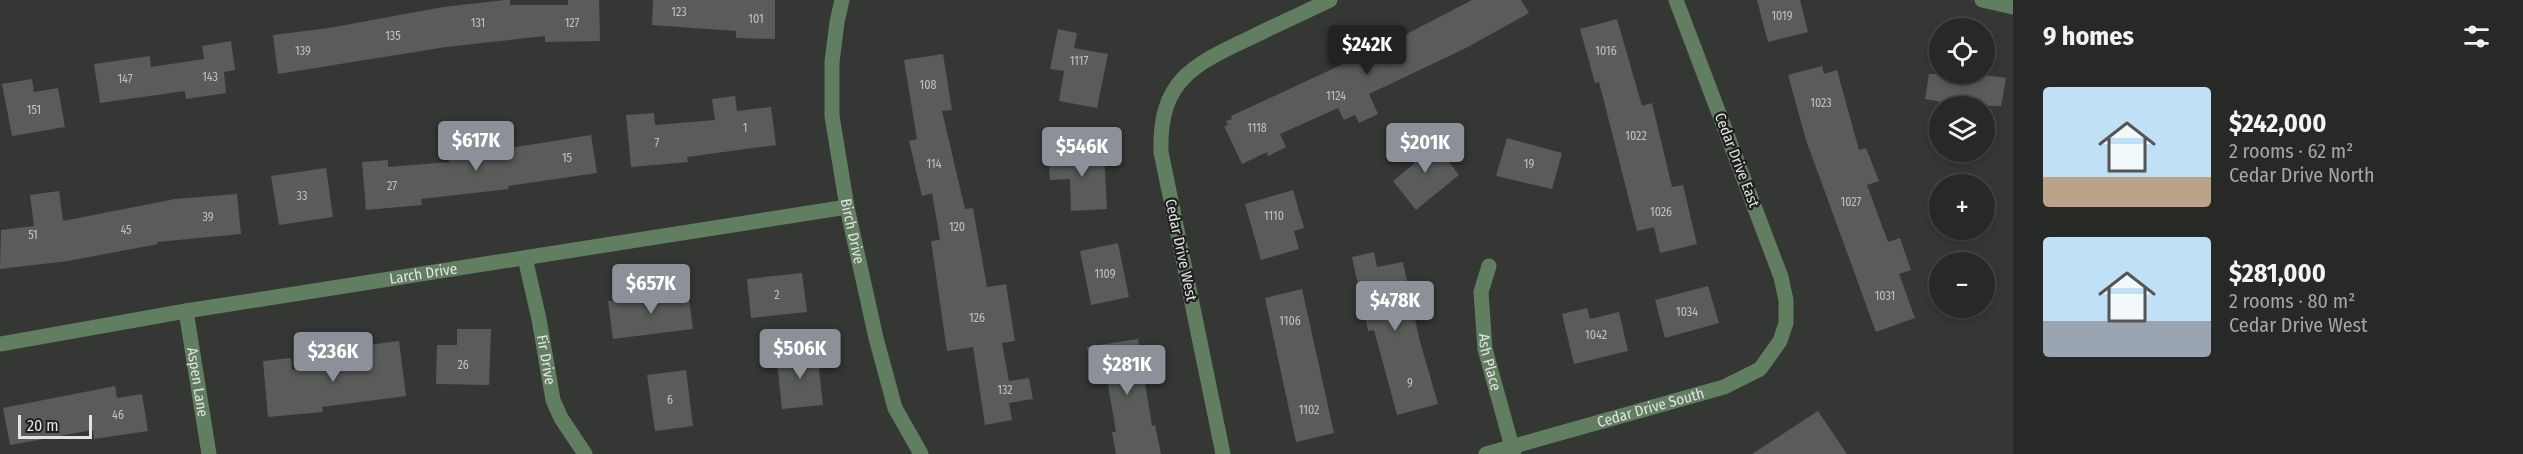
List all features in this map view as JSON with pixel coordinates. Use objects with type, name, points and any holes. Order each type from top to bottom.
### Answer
[{"type":"street","name":"Birch Drive","points":[[842,0],[832,62],[832,116],[847,207],[876,338],[895,408],[921,454]]},
{"type":"street","name":"Cedar Drive West","points":[[1223,454],[1161,152],[1160,130],[1163,114],[1175,88],[1185,75],[1204,59],[1330,0]]},
{"type":"street","name":"Cedar Drive East","points":[[1676,0],[1780,278],[1786,300],[1786,323]]},
{"type":"street","points":[[1982,0],[2013,7]]},
{"type":"street","name":"Larch Drive","points":[[0,344],[186,311],[847,207]]},
{"type":"street","name":"Fir Drive","points":[[525,258],[554,400],[567,428],[585,454]]},
{"type":"street","name":"Ash Place","points":[[1489,266],[1481,292],[1485,349],[1513,451]]},
{"type":"street","name":"Aspen Lane","points":[[186,311],[209,454]]},
{"type":"street","name":"Cedar Drive South","points":[[1486,454],[1513,451],[1724,387],[1760,369],[1780,340],[1786,323]]},
{"type":"building","points":[[510,0],[510,5],[568,5],[568,0],[599,0],[600,41],[545,42],[545,36],[446,47],[278,74],[273,35],[329,28],[443,7]]},
{"type":"building","points":[[653,0],[775,0],[775,39],[736,38],[736,31],[652,25]]},
{"type":"building","points":[[1472,0],[1521,0],[1529,13],[1466,48],[1369,94],[1378,114],[1359,123],[1355,115],[1344,120],[1338,108],[1280,134],[1286,147],[1268,156],[1267,152],[1242,164],[1224,126],[1228,125],[1226,121],[1232,119],[1231,116],[1399,38]]},
{"type":"building","points":[[1757,0],[1800,0],[1808,32],[1768,42]]},
{"type":"building","points":[[1617,19],[1642,106],[1652,103],[1672,187],[1683,185],[1697,244],[1660,253],[1654,227],[1637,231],[1599,82],[1595,83],[1580,29]]},
{"type":"building","points":[[1058,29],[1077,33],[1074,48],[1108,54],[1097,108],[1059,101],[1064,71],[1050,69]]},
{"type":"building","points":[[231,41],[235,70],[224,72],[226,93],[186,99],[185,91],[100,103],[94,64],[150,56],[151,67],[204,59],[202,46]]},
{"type":"building","points":[[943,54],[952,110],[942,111],[965,209],[973,208],[987,287],[1006,284],[1015,341],[1002,343],[1009,381],[1029,378],[1033,399],[1009,403],[1012,420],[985,425],[973,347],[947,351],[931,241],[940,240],[932,193],[922,196],[909,141],[917,139],[904,60]]},
{"type":"building","points":[[1822,66],[1824,74],[1837,70],[1859,150],[1866,148],[1879,181],[1867,185],[1888,242],[1900,238],[1911,270],[1899,274],[1915,318],[1876,332],[1806,140],[1788,75]]},
{"type":"building","points":[[1929,74],[1929,84],[1995,84],[1995,76],[2006,78],[2001,106],[1995,106],[1995,96],[1929,96],[1929,100],[1925,99]]},
{"type":"building","points":[[32,79],[34,92],[58,88],[65,127],[12,136],[2,84]]},
{"type":"building","points":[[735,96],[737,111],[771,107],[776,145],[687,157],[688,162],[631,167],[626,115],[654,113],[655,125],[715,120],[712,99]]},
{"type":"building","points":[[591,135],[597,173],[508,186],[509,189],[421,199],[422,205],[366,210],[362,162],[388,160],[388,167],[449,162],[447,151],[504,145],[504,149]]},
{"type":"building","points":[[1429,137],[1459,175],[1416,210],[1393,181],[1415,163],[1408,154]]},
{"type":"building","points":[[1507,138],[1562,153],[1552,189],[1496,176]]},
{"type":"building","points":[[1104,151],[1107,209],[1071,211],[1070,179],[1050,180],[1048,154]]},
{"type":"building","points":[[326,168],[333,217],[279,225],[271,176]]},
{"type":"building","points":[[1293,190],[1304,228],[1294,231],[1299,249],[1261,260],[1245,204]]},
{"type":"building","points":[[59,191],[63,221],[175,199],[237,194],[241,234],[157,242],[158,244],[68,261],[0,269],[1,230],[34,226],[30,195]]},
{"type":"building","points":[[1118,243],[1129,297],[1091,305],[1080,251]]},
{"type":"building","points":[[1374,252],[1377,267],[1403,262],[1419,338],[1438,404],[1397,415],[1374,330],[1368,331],[1352,257]]},
{"type":"building","points":[[802,273],[807,312],[751,318],[747,279]]},
{"type":"building","points":[[1708,286],[1719,323],[1665,338],[1655,300]]},
{"type":"building","points":[[1302,289],[1334,433],[1296,442],[1265,298]]},
{"type":"building","points":[[688,291],[693,329],[613,339],[608,301]]},
{"type":"building","points":[[1587,308],[1590,319],[1619,312],[1628,351],[1574,364],[1562,314]]},
{"type":"building","points":[[457,329],[491,329],[489,385],[436,384],[437,345],[457,345]]},
{"type":"building","points":[[1138,339],[1152,426],[1155,425],[1161,454],[1116,454],[1112,432],[1116,432],[1106,373],[1092,375],[1087,347]]},
{"type":"building","points":[[399,341],[406,396],[322,407],[323,412],[268,417],[263,361],[291,358],[292,370],[319,367],[319,371],[371,365],[369,345]]},
{"type":"building","points":[[817,350],[823,405],[782,409],[776,354]]},
{"type":"building","points":[[686,370],[693,426],[655,431],[647,375]]},
{"type":"building","points":[[115,386],[117,398],[142,394],[148,431],[94,439],[93,430],[10,445],[3,408]]},
{"type":"building","points":[[1818,411],[1847,454],[1752,454]]}]
